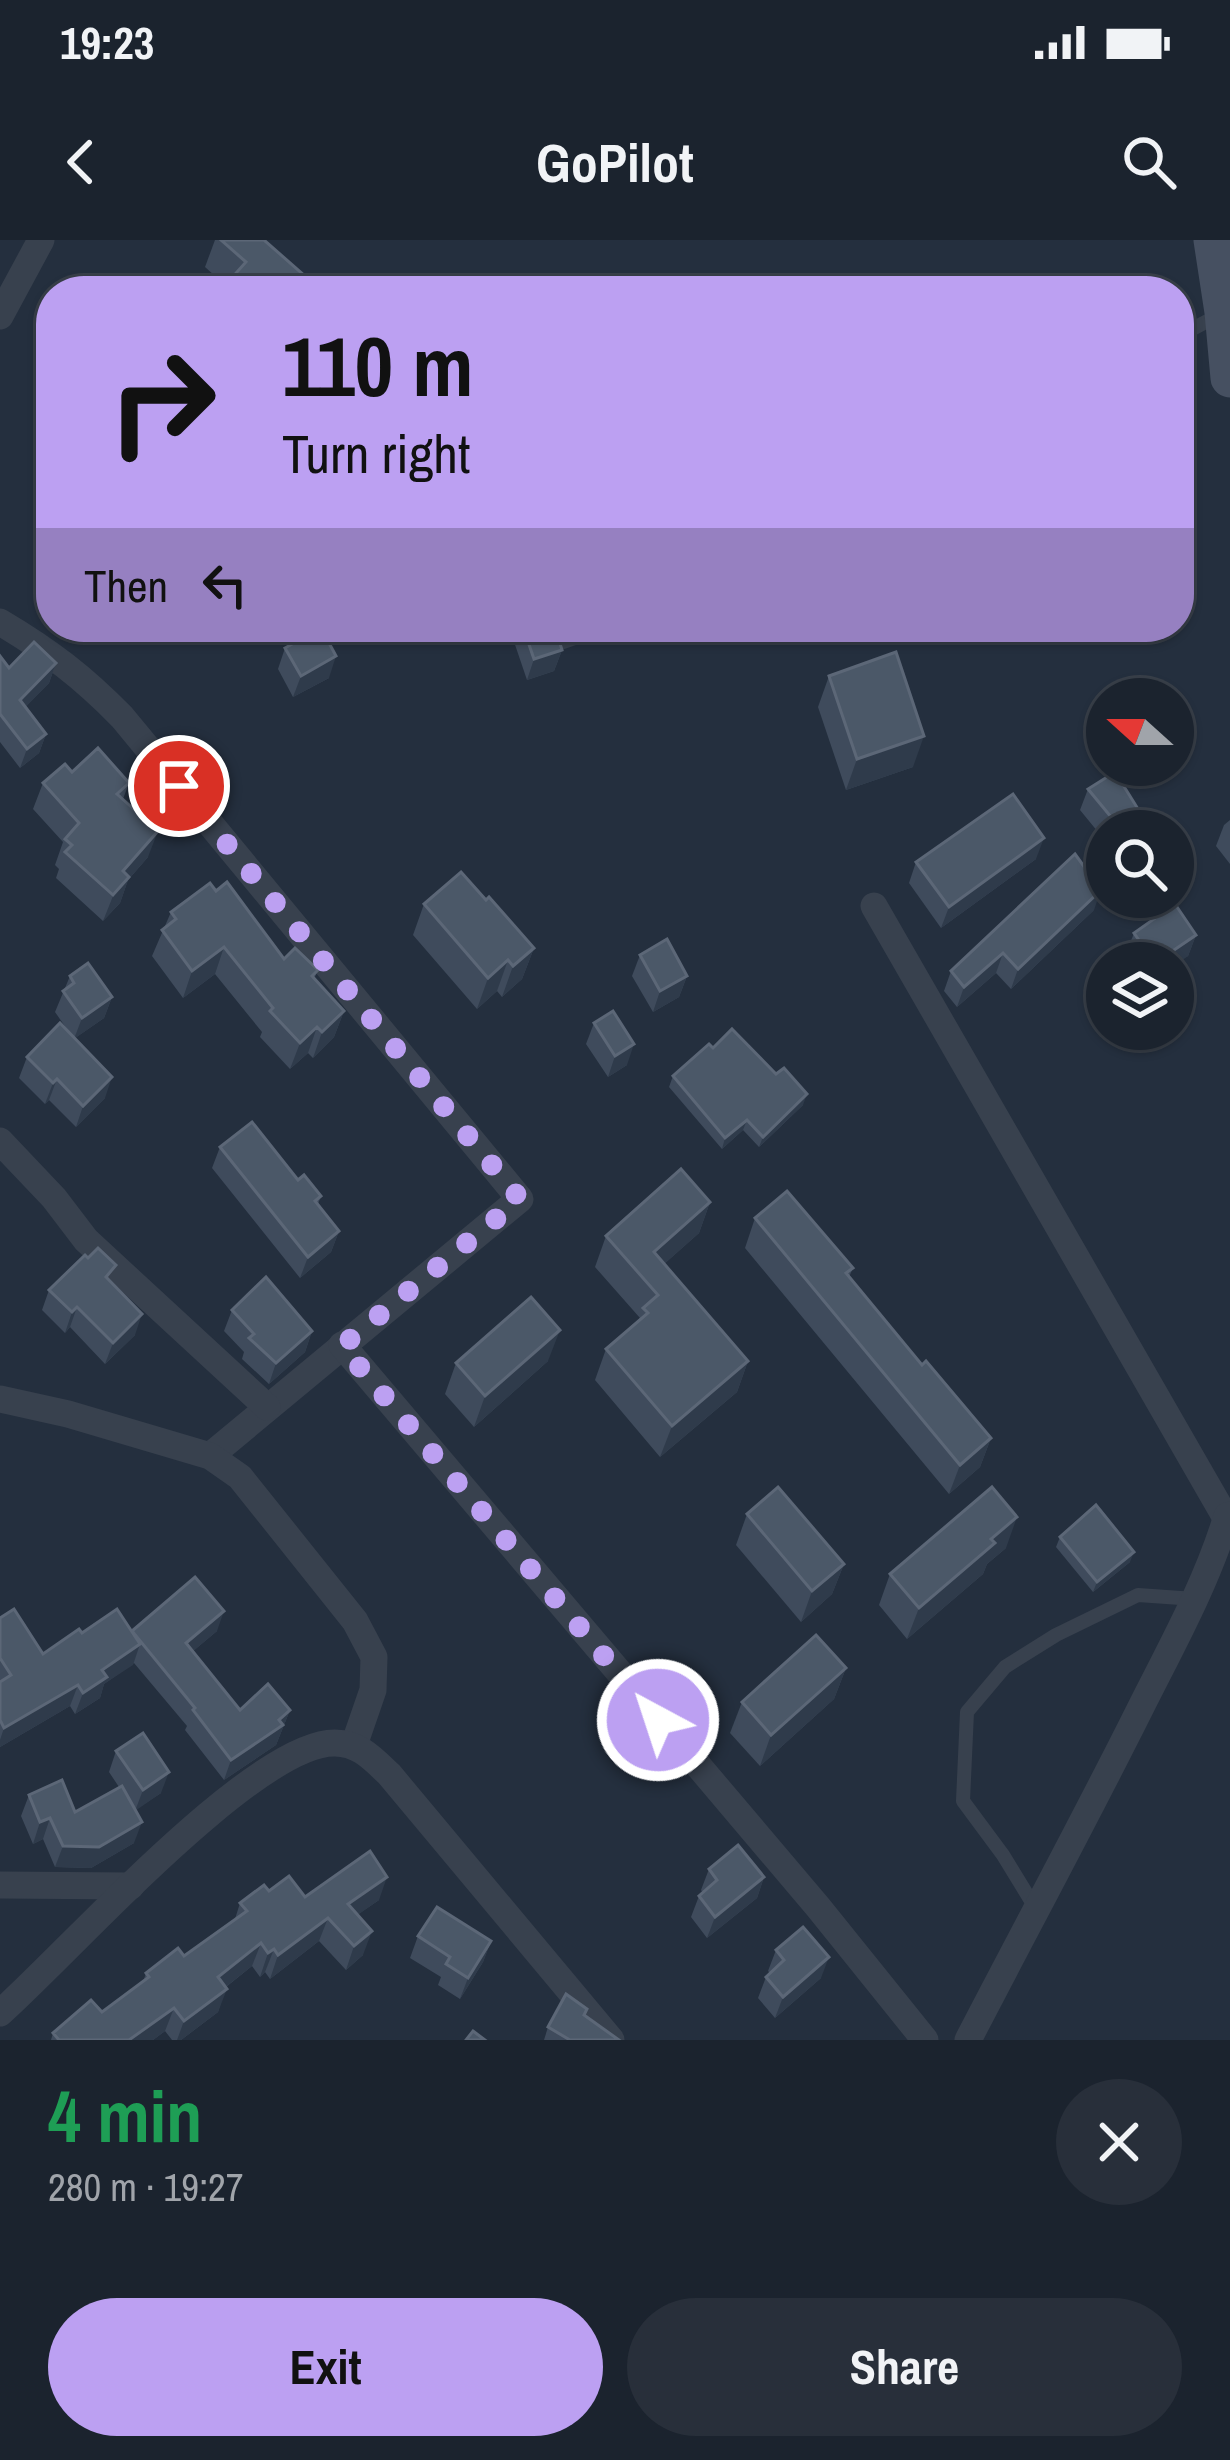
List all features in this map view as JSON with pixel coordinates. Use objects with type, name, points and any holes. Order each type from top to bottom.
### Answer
[{"type":"street","points":[[0,316],[41,240]]},
{"type":"street","points":[[1213,240],[1230,378]]},
{"type":"street","points":[[0,622],[84,678],[122,717],[520,1199],[210,1456]]},
{"type":"street","points":[[874,906],[1229,1519],[1196,1599],[968,2040]]},
{"type":"street","points":[[0,1141],[86,1240],[267,1407]]},
{"type":"street","points":[[342,1346],[818,1907],[925,2040]]},
{"type":"street","points":[[0,1399],[210,1456],[240,1477],[355,1621],[374,1657],[373,1690],[354,1745]]},
{"type":"street","points":[[0,2013],[216,1808],[274,1766],[308,1748],[333,1743],[354,1745],[389,1774],[611,2040]]},
{"type":"street","points":[[0,1885],[131,1886]]},
{"type":"lane","points":[[1194,328],[1224,312]]},
{"type":"lane","points":[[558,644],[564,642]]},
{"type":"lane","points":[[1036,1909],[963,1801],[967,1712],[1005,1667],[1056,1634],[1138,1595],[1196,1599]]},
{"type":"building","points":[[221,240],[264,240],[305,276],[233,276],[246,262]]},
{"type":"building","points":[[34,642],[56,663],[20,700],[46,734],[27,749],[0,714],[0,656],[9,668]]},
{"type":"building","points":[[296,642],[328,642],[336,656],[301,676],[285,648]]},
{"type":"building","points":[[528,642],[560,642],[562,650],[534,659]]},
{"type":"building","points":[[896,652],[924,736],[857,759],[829,676]]},
{"type":"building","points":[[98,748],[129,783],[117,794],[158,831],[123,871],[129,877],[113,895],[65,852],[72,845],[65,839],[79,823],[43,783],[65,764],[72,772]]},
{"type":"building","points":[[1124,786],[1138,809],[1105,810],[1088,789]]},
{"type":"building","points":[[1013,794],[1044,838],[949,907],[916,862]]},
{"type":"building","points":[[1075,854],[1086,869],[1086,904],[1018,969],[1003,953],[964,987],[951,971]]},
{"type":"building","points":[[461,872],[534,948],[513,966],[508,960],[488,978],[424,904]]},
{"type":"building","points":[[227,882],[284,959],[295,948],[318,970],[312,976],[344,1011],[322,1032],[317,1027],[300,1043],[270,1011],[273,1008],[224,947],[192,971],[162,930],[176,919],[171,912],[210,883],[216,891]]},
{"type":"building","points":[[1155,918],[1184,918],[1196,935],[1186,942],[1140,942],[1134,933]]},
{"type":"building","points":[[667,939],[687,976],[660,991],[640,955]]},
{"type":"building","points":[[88,963],[112,997],[82,1018],[63,991],[74,983],[70,976]]},
{"type":"building","points":[[613,1011],[634,1044],[615,1056],[594,1023]]},
{"type":"building","points":[[60,1023],[112,1077],[83,1106],[27,1057]]},
{"type":"building","points":[[732,1029],[776,1074],[784,1068],[807,1094],[763,1137],[747,1120],[725,1138],[673,1076]]},
{"type":"building","points":[[252,1122],[298,1180],[304,1175],[321,1196],[315,1201],[339,1231],[308,1257],[220,1147]]},
{"type":"building","points":[[681,1169],[710,1202],[654,1252],[748,1361],[672,1426],[606,1349],[648,1313],[643,1308],[658,1295],[606,1236]]},
{"type":"building","points":[[787,1191],[853,1268],[846,1273],[922,1365],[926,1361],[991,1438],[960,1465],[755,1218]]},
{"type":"building","points":[[98,1248],[116,1265],[106,1277],[142,1314],[113,1343],[77,1307],[72,1312],[49,1290]]},
{"type":"building","points":[[266,1277],[312,1331],[276,1363],[249,1338],[254,1334],[232,1310]]},
{"type":"building","points":[[531,1297],[560,1330],[485,1396],[456,1363]]},
{"type":"building","points":[[778,1487],[844,1564],[812,1591],[747,1514]]},
{"type":"building","points":[[992,1487],[1017,1517],[991,1539],[995,1543],[919,1608],[890,1574]]},
{"type":"building","points":[[1096,1505],[1134,1552],[1097,1582],[1060,1537]]},
{"type":"building","points":[[195,1577],[224,1611],[186,1643],[240,1710],[268,1684],[290,1710],[279,1720],[283,1725],[231,1760],[132,1631]]},
{"type":"building","points":[[14,1609],[43,1654],[117,1609],[140,1644],[102,1670],[107,1677],[83,1693],[78,1685],[4,1728],[0,1682],[11,1675],[0,1658],[0,1618]]},
{"type":"building","points":[[816,1635],[846,1668],[771,1735],[742,1702]]},
{"type":"building","points":[[143,1733],[169,1772],[143,1790],[116,1751]]},
{"type":"building","points":[[62,1780],[75,1812],[122,1786],[142,1822],[99,1847],[63,1846],[50,1818],[40,1822],[29,1795]]},
{"type":"building","points":[[738,1845],[764,1877],[715,1917],[699,1896],[717,1880],[709,1869]]},
{"type":"building","points":[[370,1851],[387,1877],[348,1904],[372,1931],[354,1946],[328,1918],[278,1955],[274,1949],[268,1953],[261,1943],[218,1977],[227,1989],[184,2021],[174,2008],[129,2040],[59,2040],[53,2033],[91,2000],[102,2012],[178,1948],[184,1956],[247,1911],[240,1903],[264,1885],[269,1891],[289,1876],[305,1897]]},
{"type":"building","points":[[437,1907],[491,1941],[468,1978],[446,1964],[450,1957],[418,1936]]},
{"type":"building","points":[[803,1927],[829,1957],[783,1997],[766,1977],[784,1960],[776,1950]]},
{"type":"building","points":[[566,1994],[587,2009],[584,2015],[619,2040],[570,2040],[548,2027]]},
{"type":"route","points":[[179,786],[520,1199],[342,1346],[658,1720]]}]
